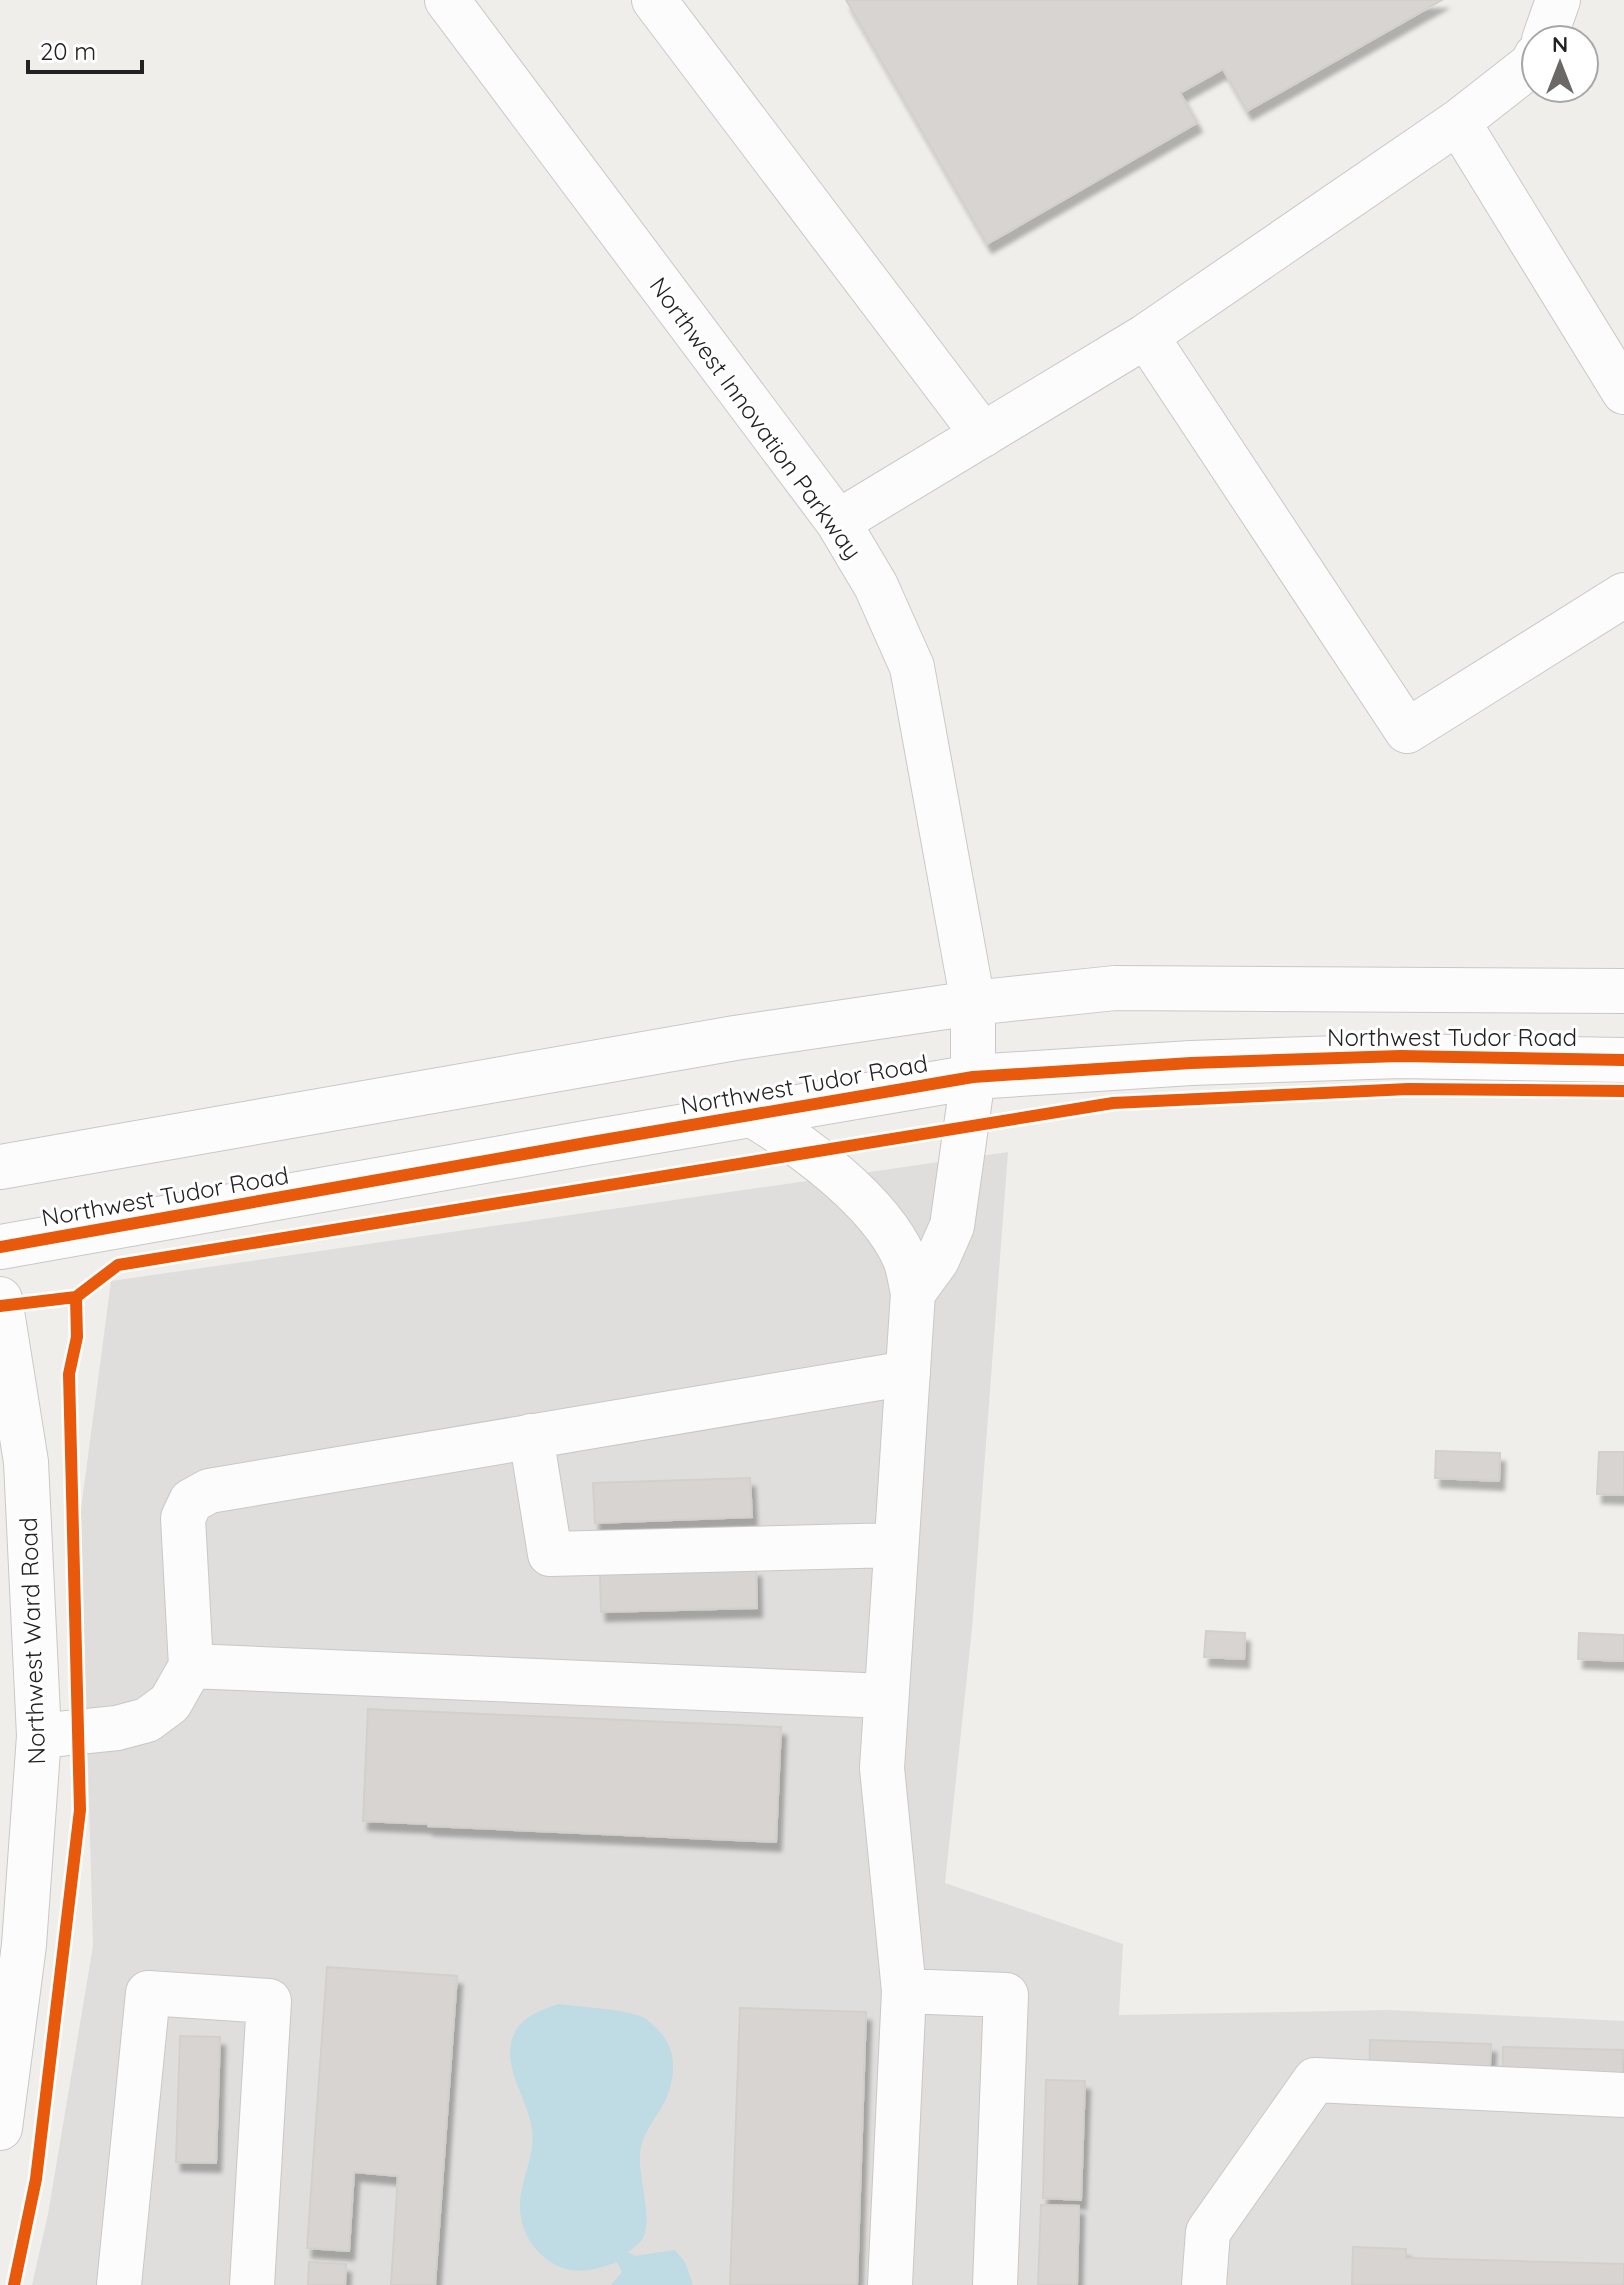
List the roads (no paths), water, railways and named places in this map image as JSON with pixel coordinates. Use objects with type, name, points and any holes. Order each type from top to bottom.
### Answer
[{"type":"street","points":[[654,0],[983,435]]},
{"type":"street","points":[[1550,24],[1558,0]]},
{"type":"street","name":"Northwest Innovation Parkway","points":[[455,2],[838,522],[876,586],[912,667],[973,1003],[973,1077],[952,1226],[937,1260],[913,1293]]},
{"type":"street","points":[[838,522],[1146,336],[1458,122],[1520,73]]},
{"type":"street","points":[[1458,122],[1624,392]]},
{"type":"street","points":[[1146,336],[1407,731],[1624,595]]},
{"type":"street","name":"Northwest Tudor Road","points":[[0,1167],[735,1038],[973,1003],[1115,988],[1624,991]]},
{"type":"street","name":"Northwest Tudor Road","points":[[0,1247],[973,1077],[1191,1063],[1400,1056],[1624,1060]]},
{"type":"street","points":[[752,1115],[792,1138],[866,1204],[888,1229],[905,1258],[913,1293],[882,1768],[904,1991],[890,2285]]},
{"type":"street","name":"Northwest Ward Road","points":[[0,1299],[26,1462],[39,1736],[24,1945],[0,2128]]},
{"type":"street","points":[[39,1736],[117,1728],[147,1720],[170,1703],[191,1666],[183,1518],[191,1501],[209,1491],[908,1373]]},
{"type":"street","points":[[531,1436],[550,1554],[896,1545]]},
{"type":"street","points":[[191,1666],[886,1696]]},
{"type":"street","points":[[904,1991],[1006,1995],[995,2285]]},
{"type":"street","points":[[119,2285],[148,1993],[269,2001],[252,2285]]},
{"type":"street","points":[[1204,2285],[1208,2232],[1315,2080],[1624,2095]]},
{"type":"water","points":[[559,2004],[637,2015],[652,2024],[667,2042],[673,2060],[672,2079],[640,2154],[646,2210],[645,2232],[641,2242],[628,2252],[635,2256],[675,2250],[685,2262],[693,2285],[611,2285],[622,2272],[617,2262],[583,2271],[563,2268],[543,2257],[527,2237],[521,2220],[520,2201],[533,2138],[530,2117],[512,2070],[511,2046],[517,2028],[527,2018]]}]
